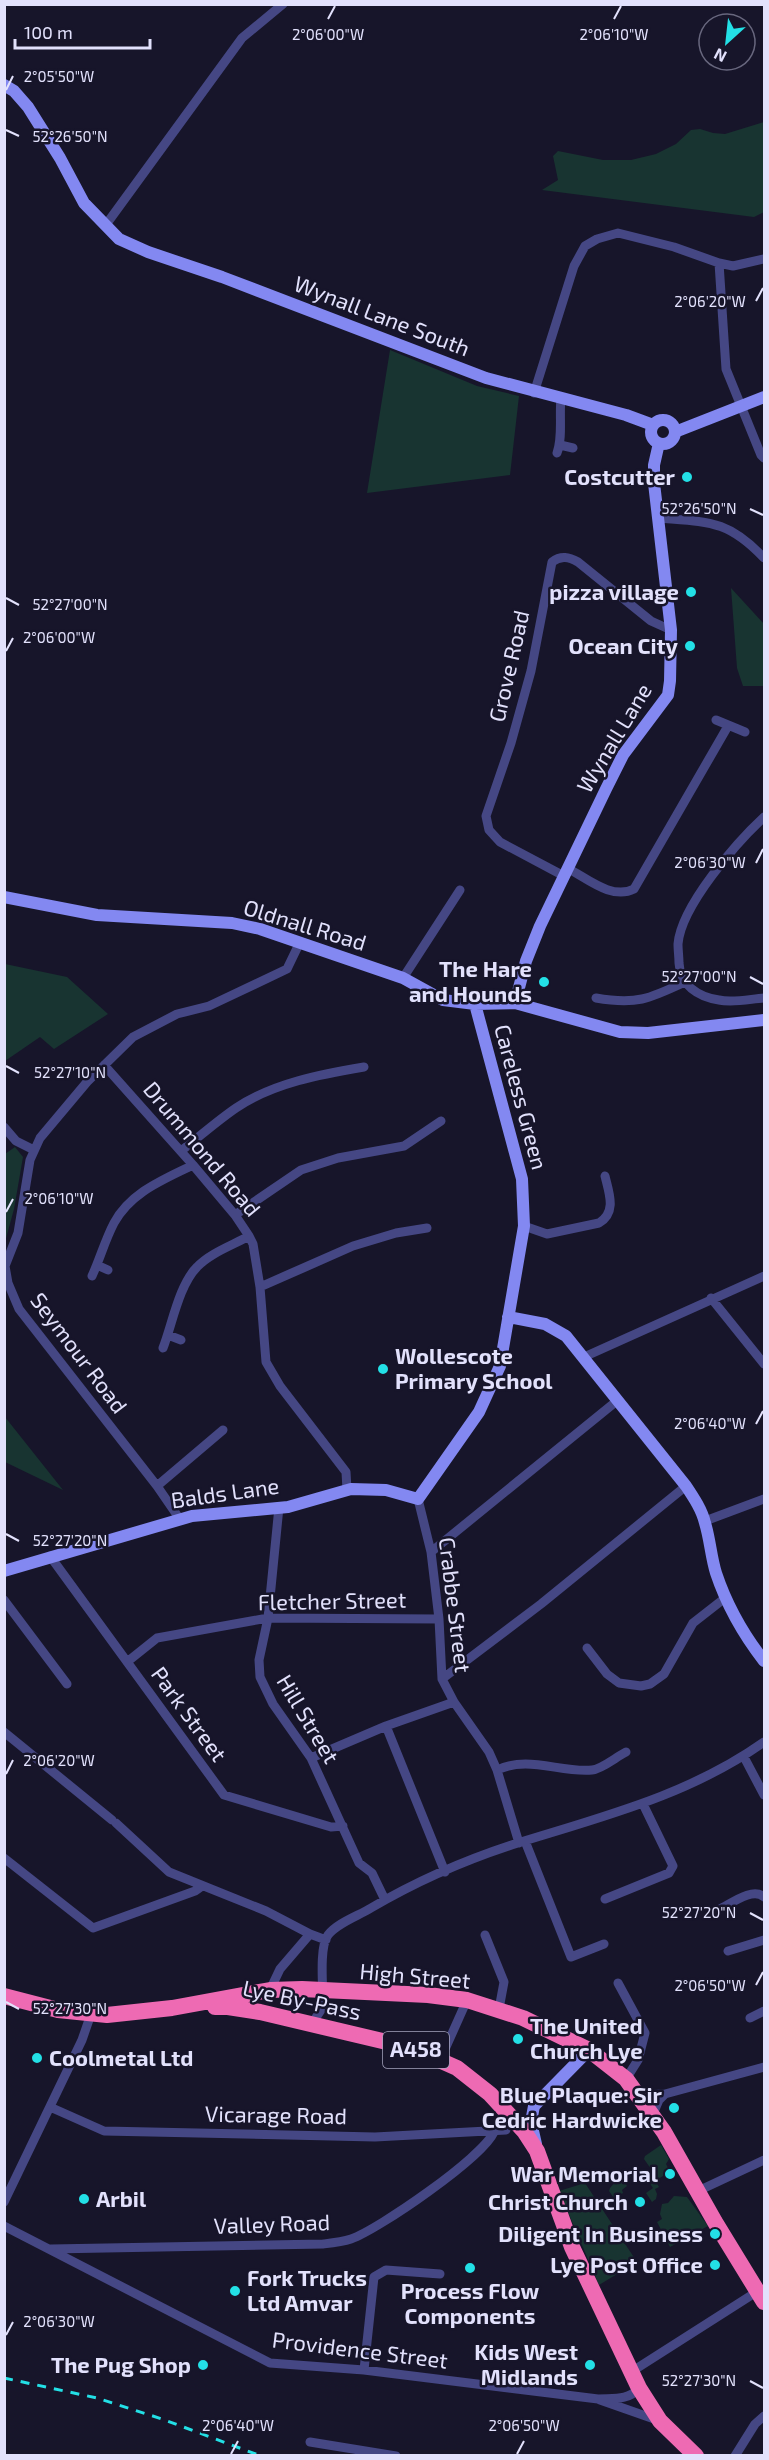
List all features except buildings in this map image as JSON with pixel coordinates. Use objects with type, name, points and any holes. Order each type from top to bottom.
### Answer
[{"type":"highway","name":"High Street","points":[[172,2008],[270,1990],[428,1995],[499,2009],[549,2029],[589,2050],[626,2079],[640,2095],[761,2296]]},
{"type":"highway","points":[[260,2012],[270,1990]]},
{"type":"highway","name":"A458","points":[[4,1996],[58,2010],[91,2014],[123,2014],[172,2008]]},
{"type":"highway","name":"Lye By-Pass","points":[[172,2008],[228,2007],[376,2038],[412,2049],[457,2068],[490,2094],[524,2131],[537,2151],[572,2247],[639,2388],[660,2421],[696,2456]]},
{"type":"street","points":[[4,85],[14,91],[28,107],[60,158],[84,203],[105,226],[242,39],[283,4]]},
{"type":"street","name":"Wynall Lane South","points":[[105,226],[120,239],[148,252],[222,277],[486,378],[534,393],[626,415],[653,425]]},
{"type":"street","points":[[534,393],[574,266],[585,246],[597,239],[618,233],[674,247],[733,266],[765,259]]},
{"type":"street","points":[[719,263],[726,369],[761,454],[765,458]]},
{"type":"street","points":[[675,432],[669,422],[663,420],[653,425],[652,438],[659,443],[670,442],[675,432],[765,397]]},
{"type":"street","points":[[561,398],[559,449],[573,448]]},
{"type":"street","name":"Wynall Lane","points":[[516,1003],[526,961],[623,755],[668,695],[671,630],[654,468],[659,443]]},
{"type":"street","points":[[659,518],[711,522],[735,533],[765,558]]},
{"type":"street","name":"Grove Road","points":[[566,872],[500,842],[489,830],[486,816],[511,742],[531,671],[552,562],[561,557],[568,557],[578,562],[651,621],[671,630]]},
{"type":"street","points":[[716,720],[745,732]]},
{"type":"street","points":[[566,872],[610,891],[624,893],[634,889],[729,726]]},
{"type":"street","points":[[765,817],[749,830],[715,872],[691,909],[678,944],[680,968],[685,982],[700,994],[722,1001],[765,998]]},
{"type":"street","points":[[403,978],[455,894]]},
{"type":"street","name":"Oldnall Road","points":[[4,897],[97,915],[232,923],[260,929],[403,978],[443,1000],[475,1004],[516,1003],[620,1032],[648,1033],[765,1020]]},
{"type":"street","name":"Seymour Road","points":[[179,1518],[157,1485],[19,1309],[8,1283],[5,1266],[18,1233],[30,1160],[40,1137],[104,1065],[133,1037],[177,1014],[209,1006],[287,969],[300,942]]},
{"type":"street","points":[[596,998],[620,1002],[647,1000],[685,982]]},
{"type":"street","name":"Careless Green","points":[[418,1499],[479,1412],[500,1366],[524,1226],[522,1179],[475,1004]]},
{"type":"street","name":"Drummond Road","points":[[104,1065],[193,1165],[235,1215],[249,1236],[253,1244],[260,1287],[266,1362],[280,1386],[346,1472],[347,1490]]},
{"type":"street","points":[[181,1151],[237,1107],[270,1091],[357,1065]]},
{"type":"street","points":[[235,1215],[301,1170],[338,1158],[404,1146],[435,1131],[441,1121]]},
{"type":"street","points":[[4,1127],[16,1141],[34,1150]]},
{"type":"street","points":[[92,1276],[116,1221],[132,1200],[151,1186],[193,1165]]},
{"type":"street","points":[[524,1226],[547,1234],[604,1220],[611,1208],[605,1176]]},
{"type":"street","points":[[260,1287],[353,1246],[418,1234],[427,1228]]},
{"type":"street","points":[[163,1348],[176,1308],[191,1274],[197,1267],[249,1236]]},
{"type":"street","points":[[97,1265],[108,1270]]},
{"type":"street","points":[[584,1357],[711,1298],[765,1276]]},
{"type":"street","points":[[711,1298],[765,1364]]},
{"type":"street","points":[[508,1317],[551,1326],[566,1336],[686,1486],[705,1521],[715,1571],[725,1598],[737,1622],[765,1661]]},
{"type":"street","points":[[168,1335],[181,1340]]},
{"type":"street","points":[[431,1552],[618,1400]]},
{"type":"street","points":[[157,1485],[223,1430]]},
{"type":"street","points":[[442,1679],[541,1604],[686,1486]]},
{"type":"street","name":"Balds Lane","points":[[4,1571],[179,1518],[288,1507],[347,1490],[386,1490],[418,1499]]},
{"type":"street","name":"Crabbe Street","points":[[418,1499],[431,1552],[439,1619],[442,1679],[454,1702],[474,1728],[497,1770],[522,1842],[571,1957],[603,1944]]},
{"type":"street","points":[[705,1521],[765,1499]]},
{"type":"street","name":"Hill Street","points":[[279,1507],[268,1618],[258,1660],[260,1677],[273,1704],[311,1758],[359,1863],[372,1873],[385,1900]]},
{"type":"street","name":"Park Street","points":[[50,1556],[224,1795],[331,1827],[343,1826]]},
{"type":"street","points":[[587,1648],[607,1674],[619,1683],[640,1686],[650,1684],[664,1674],[693,1623],[725,1598]]},
{"type":"street","points":[[4,1600],[67,1684]]},
{"type":"street","name":"Fletcher Street","points":[[127,1662],[157,1638],[268,1618],[439,1619]]},
{"type":"street","points":[[311,1758],[386,1726],[454,1702]]},
{"type":"street","points":[[386,1726],[445,1872]]},
{"type":"street","points":[[4,1732],[114,1822],[164,1869],[266,1911],[326,1940]]},
{"type":"street","points":[[311,2025],[321,2010],[326,1940],[333,1930],[385,1900],[445,1872],[522,1842],[643,1804],[694,1783],[744,1757],[765,1742]]},
{"type":"street","points":[[497,1770],[509,1764],[522,1763],[593,1770],[626,1752]]},
{"type":"street","points":[[744,1757],[765,1795]]},
{"type":"street","points":[[605,1899],[669,1873],[673,1866],[643,1804]]},
{"type":"street","points":[[4,1858],[93,1928],[195,1891],[202,1886]]},
{"type":"street","points":[[720,1909],[754,1893],[765,1897]]},
{"type":"street","points":[[270,1990],[280,1969],[310,1934]]},
{"type":"street","points":[[485,1935],[504,1982],[499,2009]]},
{"type":"street","points":[[728,1951],[765,1940]]},
{"type":"street","points":[[618,1983],[645,2033],[638,2060],[626,2079]]},
{"type":"street","points":[[446,2047],[467,2001]]},
{"type":"street","points":[[750,2018],[765,2011]]},
{"type":"street","points":[[4,2202],[82,2040],[91,2014]]},
{"type":"street","points":[[537,2151],[531,2122],[534,2106],[589,2050]]},
{"type":"street","points":[[640,2095],[665,2094],[765,2067]]},
{"type":"street","points":[[653,2114],[658,2100],[665,2094]]},
{"type":"street","name":"Vicarage Road","points":[[50,2107],[104,2131],[375,2137],[506,2130]]},
{"type":"street","name":"Valley Road","points":[[49,2249],[323,2244],[351,2239],[382,2223],[466,2163],[489,2142],[494,2132]]},
{"type":"street","points":[[698,2191],[765,2160]]},
{"type":"street","name":"Providence Street","points":[[4,2226],[270,2363],[364,2370],[598,2399],[625,2398],[639,2388]]},
{"type":"street","points":[[364,2370],[374,2277],[386,2270],[440,2274]]},
{"type":"street","points":[[631,2372],[761,2296]]},
{"type":"street","name":"Providence Street","points":[[598,2399],[615,2407],[660,2421]]},
{"type":"street","points":[[735,2456],[755,2424],[765,2416]]},
{"type":"street","points":[[310,2442],[396,2456]]},
{"type":"green space","points":[[764,122],[764,212],[754,217],[542,190],[558,180],[553,156],[558,151],[603,160],[631,160],[656,154],[676,144],[691,130],[700,129],[725,134]]},
{"type":"green space","points":[[390,350],[477,386],[519,396],[510,475],[367,493]]},
{"type":"green space","points":[[731,588],[764,624],[764,686],[743,686],[737,668]]},
{"type":"green space","points":[[5,964],[67,977],[108,1014],[54,1049],[40,1037],[5,1061]]},
{"type":"green space","points":[[15,1147],[23,1157],[14,1209],[5,1242],[5,1154]]},
{"type":"green space","points":[[5,1417],[63,1490],[5,1462]]},
{"type":"green space","points":[[661,2145],[669,2159],[666,2164],[668,2168],[658,2179],[644,2159]]},
{"type":"green space","points":[[632,2168],[645,2171],[654,2179],[659,2187],[655,2189],[656,2199],[652,2202],[646,2193],[653,2188],[647,2179],[637,2184],[632,2176],[624,2181],[627,2186],[618,2196],[624,2206],[621,2208],[609,2191],[623,2173]]},
{"type":"green space","points":[[585,2183],[637,2262],[599,2285],[559,2191]]},
{"type":"green space","points":[[674,2196],[687,2197],[708,2226],[670,2247],[657,2222],[662,2219],[660,2214],[662,2204],[668,2203]]},
{"type":"railway","points":[[4,2378],[97,2398],[162,2419],[261,2456]]},
{"type":"place","name":"Costcutter","points":[[687,477]]},
{"type":"place","name":"pizza village","points":[[691,592]]},
{"type":"place","name":"Ocean City","points":[[690,646]]},
{"type":"place","name":"The Hare and Hounds","points":[[544,982]]},
{"type":"place","name":"Wollescote Primary School","points":[[383,1369]]},
{"type":"place","name":"The United Church Lye","points":[[518,2039]]},
{"type":"place","name":"Coolmetal Ltd","points":[[37,2058]]},
{"type":"place","name":"Blue Plaque: Sir Cedric Hardwicke","points":[[674,2108]]},
{"type":"place","name":"War Memorial","points":[[670,2174]]},
{"type":"place","name":"Arbil","points":[[84,2199]]},
{"type":"place","name":"Christ Church","points":[[640,2202]]},
{"type":"place","name":"Diligent In Business","points":[[715,2234]]},
{"type":"place","name":"Lye Post Office","points":[[715,2265]]},
{"type":"place","name":"Process Flow Components","points":[[470,2268]]},
{"type":"place","name":"Fork Trucks Ltd Amvar","points":[[235,2291]]},
{"type":"place","name":"The Pug Shop","points":[[203,2365]]},
{"type":"place","name":"Kids West Midlands","points":[[590,2365]]}]
